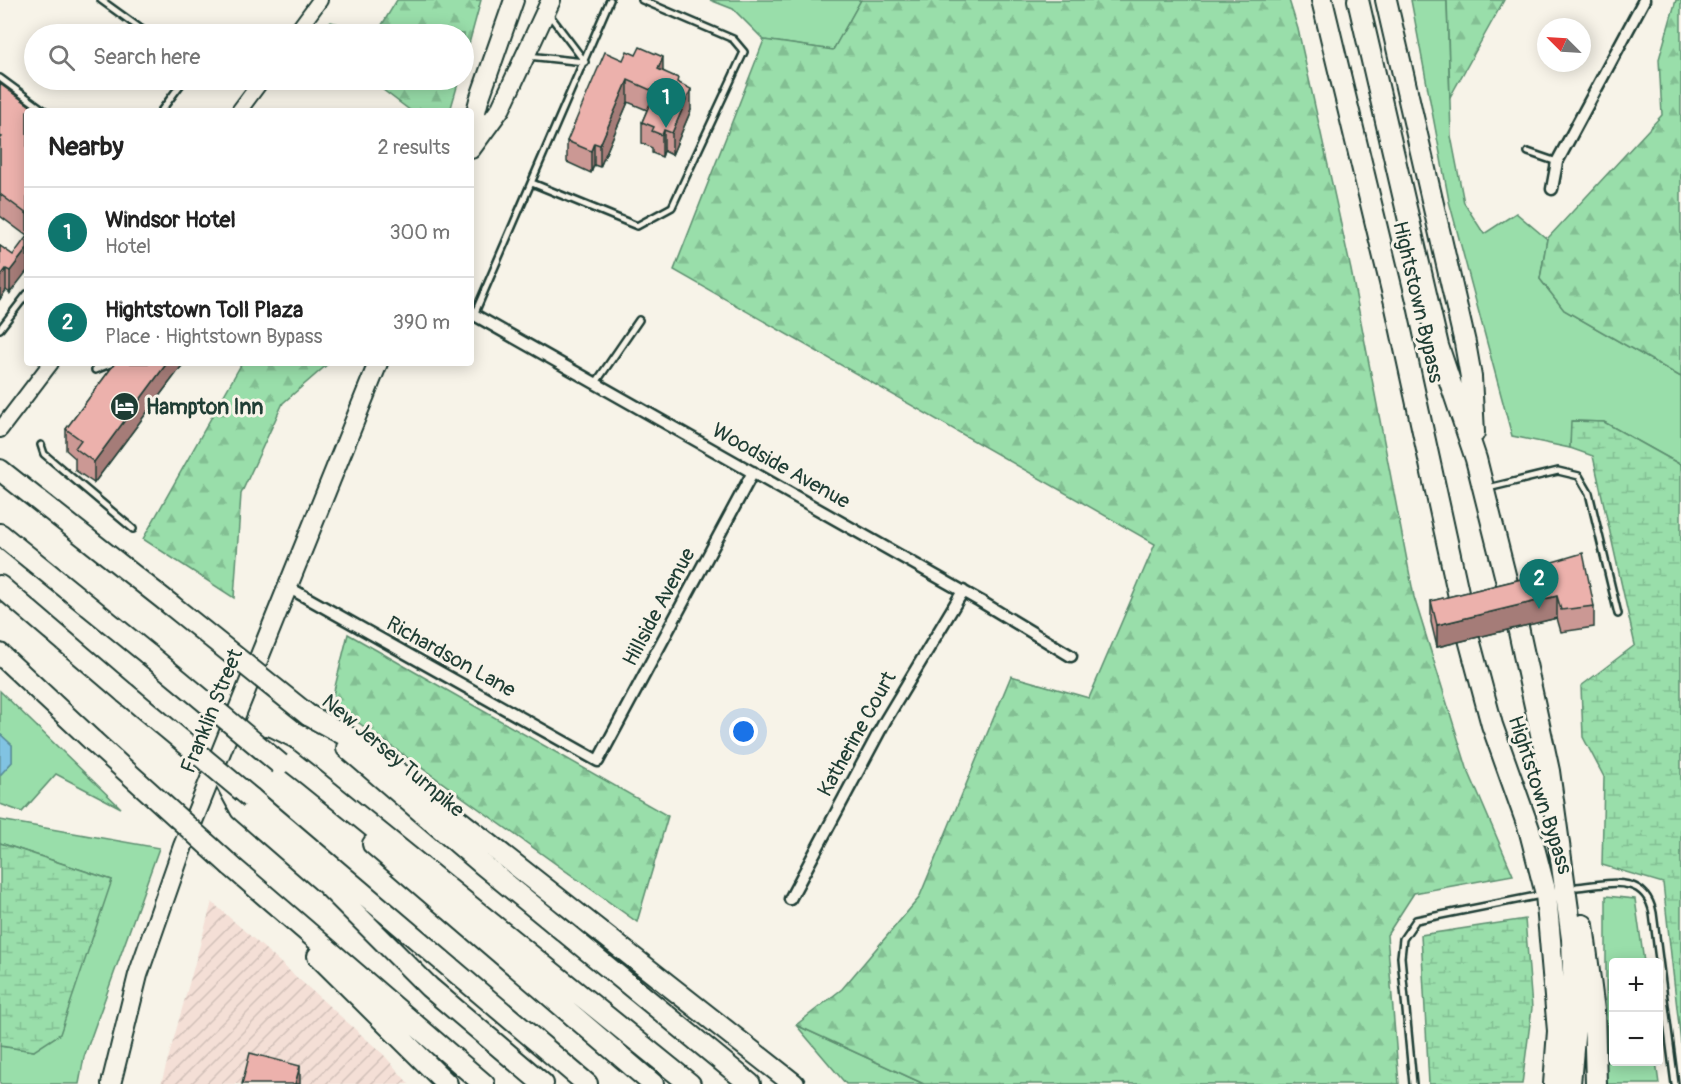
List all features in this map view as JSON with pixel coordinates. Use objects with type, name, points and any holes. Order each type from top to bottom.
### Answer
[{"type":"highway","name":"Hightstown Bypass","points":[[1322,0],[1395,303],[1463,615]]},
{"type":"highway","name":"Hightstown Bypass","points":[[1358,0],[1438,346],[1476,459],[1512,603]]},
{"type":"highway","points":[[1386,0],[1465,343],[1471,377],[1476,459]]},
{"type":"highway","name":"New Jersey Turnpike","points":[[0,470],[308,715],[482,864],[750,1084]]},
{"type":"highway","points":[[0,534],[257,743],[282,760],[690,1084]]},
{"type":"highway","points":[[0,586],[220,772],[246,804],[429,987],[543,1084]]},
{"type":"highway","name":"Hightstown Bypass","points":[[1518,627],[1549,771]]},
{"type":"highway","name":"Hightstown Bypass","points":[[1469,639],[1492,725],[1530,832],[1546,894],[1554,967]]},
{"type":"highway","points":[[0,654],[231,866],[484,1084]]},
{"type":"highway","points":[[308,715],[363,745],[794,1084]]},
{"type":"highway","points":[[282,760],[653,1084]]},
{"type":"highway","points":[[1549,771],[1577,886],[1594,1011],[1596,1084]]},
{"type":"highway","points":[[1549,771],[1574,963],[1575,1026],[1570,1084]]},
{"type":"highway","points":[[246,804],[587,1084]]},
{"type":"highway","points":[[269,899],[336,976],[447,1084]]},
{"type":"highway","points":[[1543,1084],[1550,1032],[1554,967]]},
{"type":"highway","points":[[1554,967],[1558,1031],[1554,1084]]},
{"type":"main road","points":[[474,120],[486,78],[514,0]]},
{"type":"main road","points":[[474,145],[501,108],[549,5]]},
{"type":"main road","name":"Franklin Street","points":[[111,1084],[138,975],[160,909],[286,586],[377,366]]},
{"type":"street","points":[[302,24],[320,0]]},
{"type":"street","points":[[1552,189],[1557,162],[1644,0]]},
{"type":"street","points":[[241,108],[255,90]]},
{"type":"street","name":"Woodside Avenue","points":[[474,315],[963,591],[1071,656]]},
{"type":"street","points":[[0,430],[49,366]]},
{"type":"street","name":"Hillside Avenue","points":[[598,761],[753,472]]},
{"type":"street","name":"Richardson Lane","points":[[286,586],[598,761]]},
{"type":"street","name":"Katherine Court","points":[[790,899],[885,721],[963,591]]},
{"type":"lane","points":[[101,0],[134,24]]},
{"type":"lane","points":[[474,312],[585,62],[610,0]]},
{"type":"lane","points":[[532,183],[637,226],[672,207],[744,52],[733,39],[642,0]]},
{"type":"lane","points":[[549,5],[585,62]]},
{"type":"lane","points":[[526,56],[585,62]]},
{"type":"lane","points":[[0,78],[41,108]]},
{"type":"lane","points":[[163,108],[177,90]]},
{"type":"lane","points":[[1528,152],[1557,162]]},
{"type":"lane","points":[[0,329],[24,298]]},
{"type":"lane","points":[[595,384],[639,320]]},
{"type":"lane","points":[[96,366],[95,370],[105,366]]},
{"type":"lane","points":[[41,445],[44,454],[133,529]]},
{"type":"lane","points":[[1483,490],[1557,471],[1579,476],[1589,493],[1618,614]]},
{"type":"lane","points":[[1577,886],[1630,884],[1643,890],[1648,897],[1653,913],[1675,1084]]},
{"type":"lane","points":[[1413,1084],[1401,957],[1403,939],[1411,925],[1431,915],[1546,894]]},
{"type":"shaded area","points":[[212,902],[383,1054],[409,1084],[161,1084]]},
{"type":"green space","points":[[397,0],[481,0],[474,26],[382,24]]},
{"type":"green space","points":[[710,0],[861,0],[833,50],[764,40],[733,9]]},
{"type":"green space","points":[[861,0],[1289,0],[1298,29],[1351,270],[1414,597],[1467,768],[1513,875],[1414,893],[1387,935],[1399,1084],[924,1084],[796,1025],[842,989],[919,898],[1011,676],[1089,698],[1155,544],[674,270],[764,40],[833,50]]},
{"type":"green space","points":[[1411,0],[1447,0],[1451,136],[1464,203],[1484,234],[1516,213],[1547,239],[1540,279],[1564,310],[1681,377],[1681,465],[1604,422],[1572,421],[1570,448],[1512,436],[1449,201]]},
{"type":"green space","points":[[1447,0],[1504,0],[1450,97]]},
{"type":"green space","points":[[1676,0],[1681,0],[1681,377],[1564,310],[1540,279],[1547,239],[1662,115],[1659,59]]},
{"type":"green space","points":[[383,90],[456,90],[451,108],[407,108]]},
{"type":"green space","points":[[240,366],[326,366],[283,403],[241,494],[234,598],[143,539]]},
{"type":"green space","points":[[1571,421],[1604,422],[1681,465],[1681,1044],[1663,883],[1602,865],[1604,777],[1583,737],[1581,686],[1635,645],[1593,456],[1570,448]]},
{"type":"green space","points":[[348,634],[668,816],[637,922],[331,703]]},
{"type":"green space","points":[[0,691],[121,808],[56,774],[22,812],[0,804],[0,775],[12,762],[12,745],[0,734]]},
{"type":"green space","points":[[0,820],[159,848],[84,1057],[79,1084],[0,1084],[0,1046],[34,1051],[112,880],[0,843]]},
{"type":"green space","points":[[0,843],[112,880],[60,1034],[34,1051],[0,1046]]},
{"type":"green space","points":[[1606,896],[1635,899],[1643,958],[1609,958],[1609,1066],[1657,1066],[1659,1084],[1606,1084]]},
{"type":"green space","points":[[1525,919],[1532,1008],[1522,1084],[1429,1084],[1421,935]]},
{"type":"green space","points":[[796,1025],[924,1084],[846,1084]]},
{"type":"water","points":[[0,734],[12,745],[12,762],[0,775]]},
{"type":"building","points":[[640,47],[663,57],[658,69],[678,78],[677,82],[691,89],[672,133],[664,130],[662,135],[652,131],[654,127],[642,122],[655,92],[628,80],[600,145],[594,143],[591,151],[567,141],[605,52],[623,60],[627,51],[636,55]]},
{"type":"building","points":[[0,84],[33,108],[24,108],[24,212],[0,194],[0,139],[2,137],[0,136]]},
{"type":"building","points":[[24,240],[24,253],[10,271],[6,269],[0,277],[0,246],[13,255]]},
{"type":"building","points":[[113,366],[165,366],[94,462],[75,448],[81,440],[66,429]]},
{"type":"building","points":[[1583,553],[1594,606],[1561,610],[1557,596],[1437,625],[1431,601],[1551,572],[1549,563]]},
{"type":"building","points":[[250,1053],[300,1066],[295,1084],[242,1084]]},
{"type":"place","name":"Windsor Hotel","points":[[666,128]]},
{"type":"place","name":"Hampton Inn","points":[[125,407]]},
{"type":"place","name":"Hightstown Toll Plaza","points":[[1539,609]]}]
